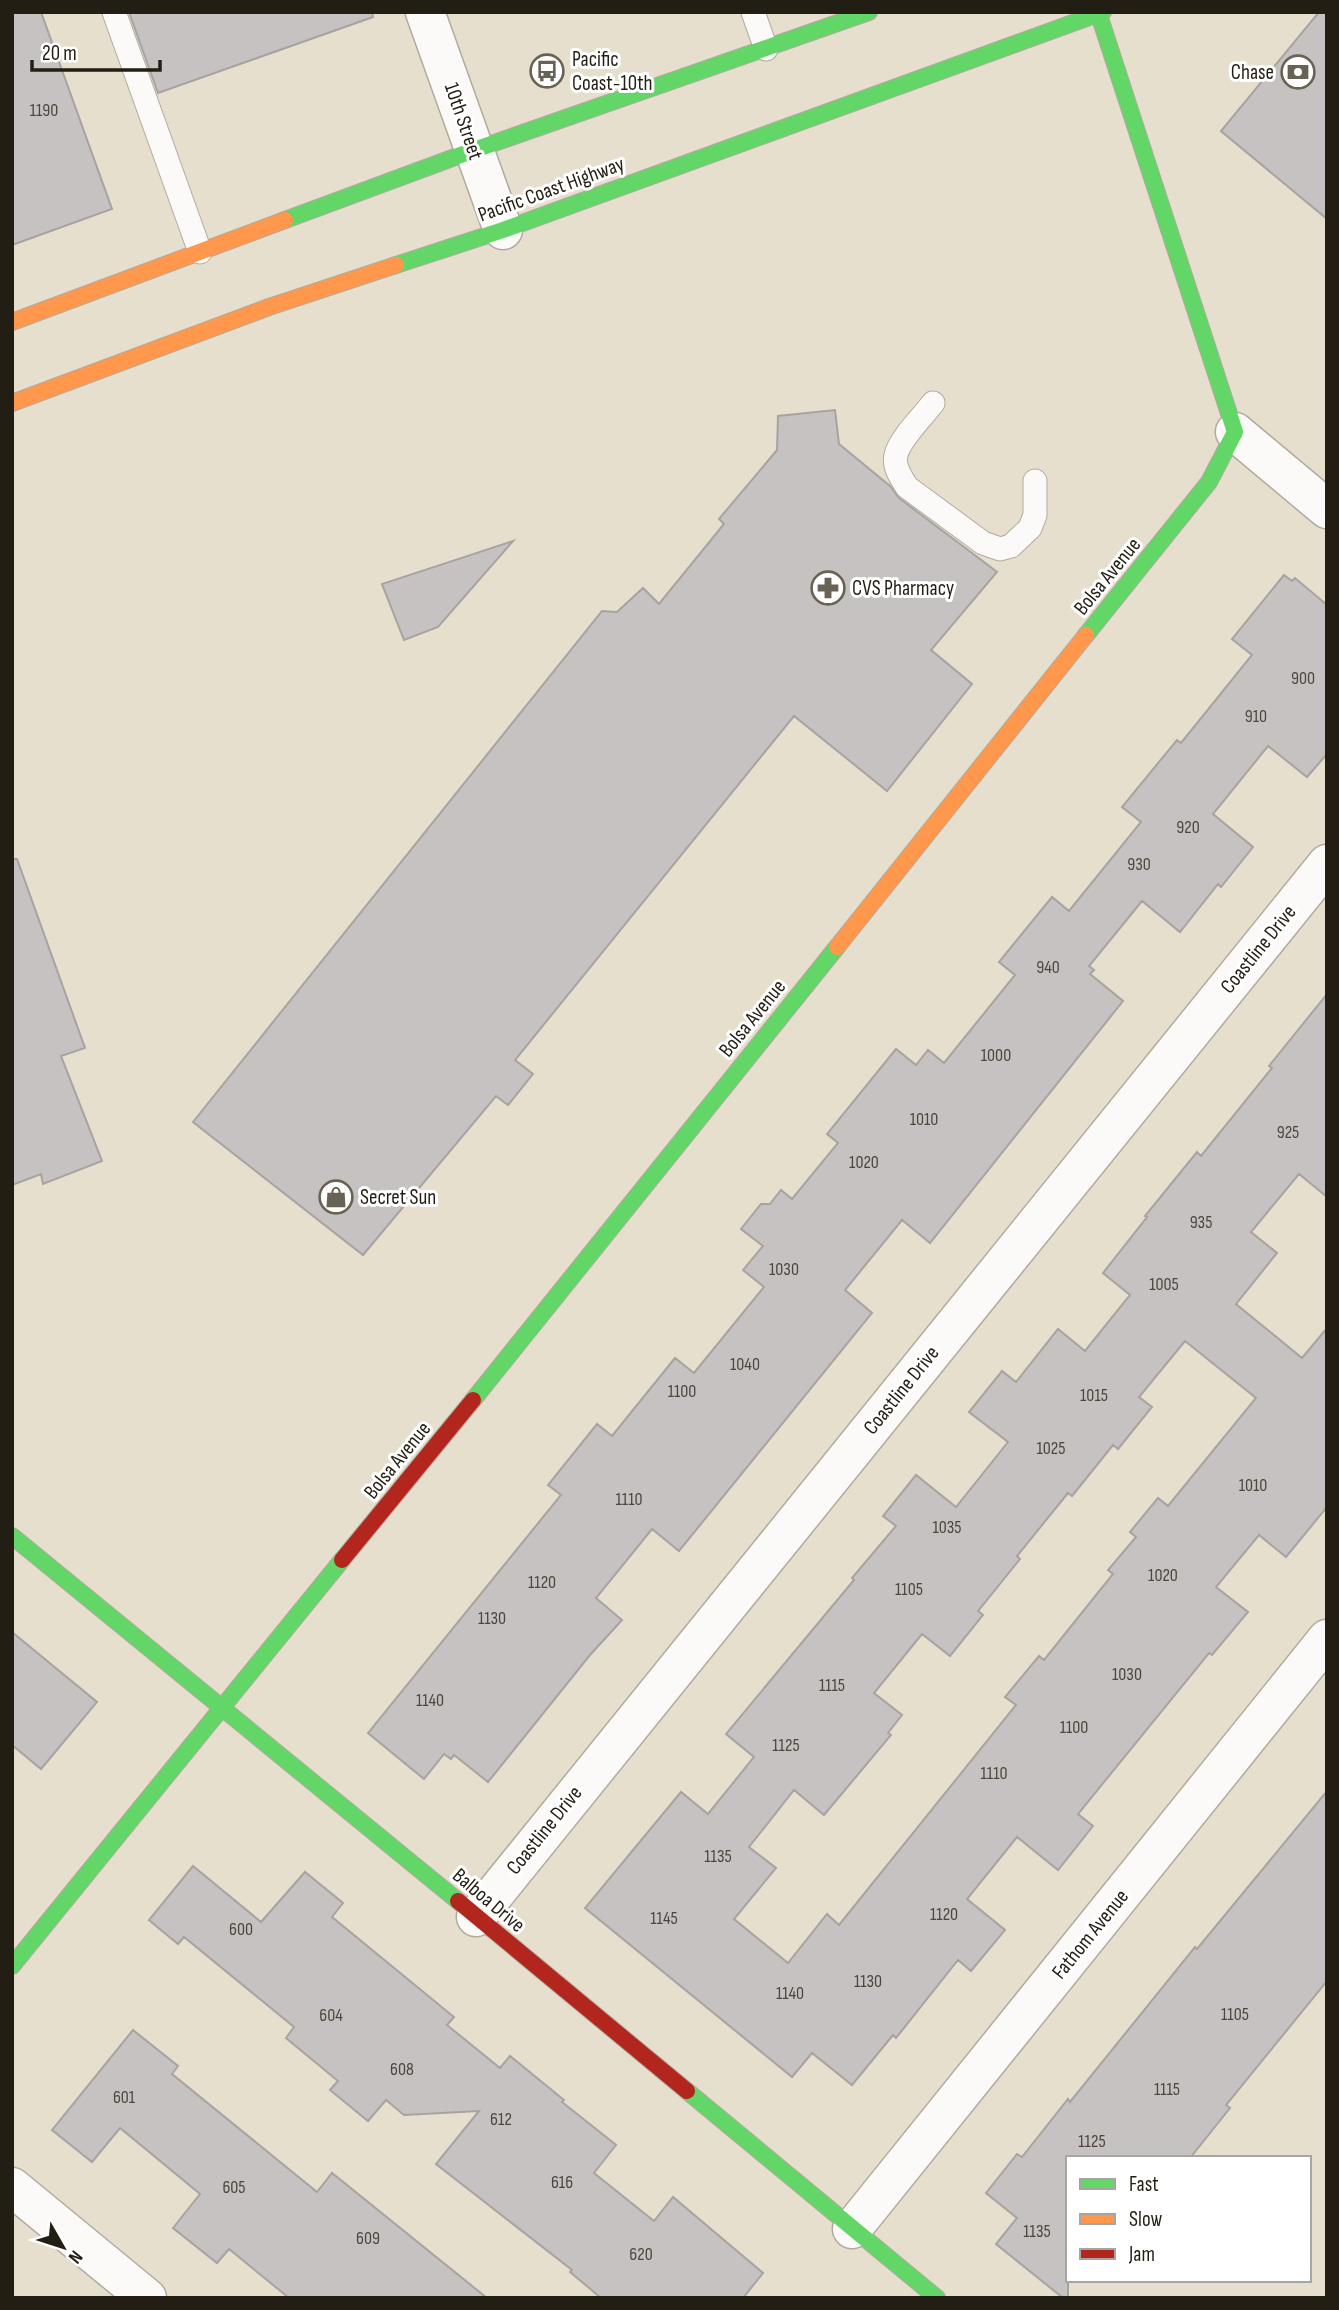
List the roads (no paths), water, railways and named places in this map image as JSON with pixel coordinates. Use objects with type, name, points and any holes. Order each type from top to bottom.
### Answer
[{"type":"main road","points":[[12,322],[474,150],[869,12]]},
{"type":"main road","points":[[1100,13],[1236,432]]},
{"type":"main road","name":"Pacific Coast Highway","points":[[12,403],[269,307],[503,230],[1100,13]]},
{"type":"main road","name":"Bolsa Avenue","points":[[12,1966],[224,1708],[1195,502],[1236,432]]},
{"type":"main road","name":"Balboa Drive","points":[[12,1536],[937,2298]]},
{"type":"street","name":"10th Street","points":[[425,12],[503,230]]},
{"type":"street","points":[[1236,432],[1327,509]]},
{"type":"street","name":"Coastline Drive","points":[[476,1917],[1327,864]]},
{"type":"street","name":"Fathom Avenue","points":[[852,2229],[1327,1639]]},
{"type":"street","points":[[12,2187],[147,2298]]},
{"type":"lane","points":[[114,12],[200,252]]},
{"type":"lane","points":[[753,12],[766,49]]},
{"type":"lane","points":[[933,403],[896,454],[896,466],[907,487],[982,543],[1000,549],[1011,546],[1030,528],[1035,515],[1035,481]]},
{"type":"place","name":"Pacific Coast-10th","points":[[547,71]]},
{"type":"place","name":"Chase","points":[[1298,72]]},
{"type":"place","name":"CVS Pharmacy","points":[[828,588]]},
{"type":"place","name":"Secret Sun","points":[[336,1197]]}]
